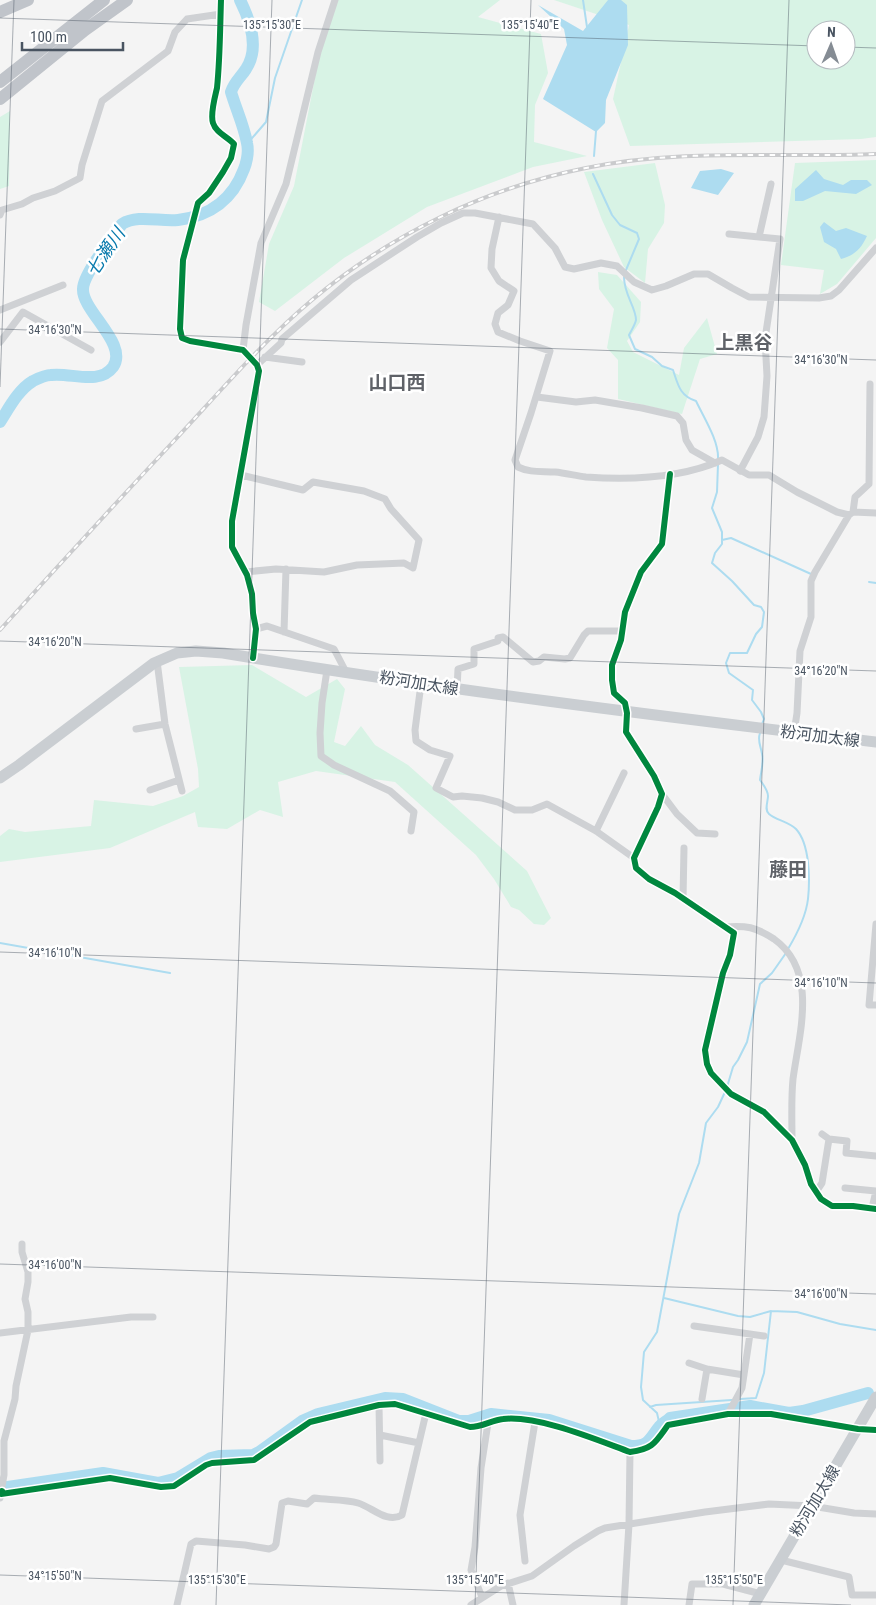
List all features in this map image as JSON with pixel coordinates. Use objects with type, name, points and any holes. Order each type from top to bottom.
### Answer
[{"type":"highway","points":[[1,9],[10,0]]},
{"type":"highway","points":[[1,9],[28,0]]},
{"type":"highway","points":[[0,82],[104,0]]},
{"type":"highway","points":[[0,99],[85,30],[127,0]]},
{"type":"main road","name":"粉河加太線","points":[[0,778],[157,662],[177,653],[196,651],[223,653],[421,684],[627,712],[876,742]]},
{"type":"main road","name":"粉河加太線","points":[[754,1605],[876,1397]]},
{"type":"street","points":[[221,0],[221,42],[213,105],[213,122],[222,134],[234,144],[231,158],[209,193],[198,203],[193,220],[183,260],[180,329],[182,338],[190,341],[243,350],[257,365],[259,371],[232,521],[232,547],[245,572],[252,594],[256,629],[253,658]]},
{"type":"street","points":[[243,350],[261,243],[286,184],[318,52],[335,0]]},
{"type":"street","points":[[0,215],[2,210],[55,191],[80,178],[82,165],[102,101],[168,51],[175,32],[188,19],[221,14]]},
{"type":"street","points":[[759,237],[771,184]]},
{"type":"street","points":[[257,365],[303,320],[351,280],[418,236],[463,213],[475,213],[533,224],[555,248],[565,267],[574,269],[601,263],[617,266],[634,282],[652,290],[694,274],[708,274],[749,297],[819,298],[832,296],[876,248]]},
{"type":"street","points":[[500,217],[492,249],[491,268],[499,281],[514,291],[508,305],[498,313],[495,324],[498,332],[550,351],[515,460],[518,467],[528,471],[556,472],[593,477],[633,478],[670,474],[710,466],[722,460],[749,475],[768,476],[837,512],[851,514],[876,513]]},
{"type":"street","points":[[729,234],[780,239],[765,338],[767,376],[764,417],[758,437],[740,471]]},
{"type":"street","points":[[0,310],[63,285]]},
{"type":"street","points":[[0,342],[23,312],[91,350]]},
{"type":"street","points":[[265,357],[302,362]]},
{"type":"street","points":[[794,733],[797,713],[800,651],[811,617],[811,581],[820,562],[851,514],[855,497],[869,484],[870,384]]},
{"type":"street","points":[[536,397],[576,402],[595,400],[677,416],[683,422],[686,440],[692,450],[715,463]]},
{"type":"street","points":[[670,474],[662,544],[641,572],[626,612],[612,665],[612,680],[614,693],[624,703],[627,712],[626,732],[654,776],[662,794],[677,814],[696,833],[715,834]]},
{"type":"street","points":[[241,475],[303,490],[313,482],[364,491],[385,499],[390,509],[419,540],[413,568],[404,563],[357,565],[324,572],[286,569],[245,572]]},
{"type":"street","points":[[284,632],[286,569]]},
{"type":"street","points":[[256,629],[267,626],[334,649],[346,672]]},
{"type":"street","points":[[457,689],[458,669],[474,664],[474,649],[498,641],[498,638],[503,637],[533,662],[539,661],[544,657],[570,658],[588,631],[622,631]]},
{"type":"street","points":[[157,662],[165,724],[182,791]]},
{"type":"street","points":[[326,670],[320,734],[322,756],[334,765],[390,791],[414,812],[411,832]]},
{"type":"street","points":[[421,684],[415,730],[416,741],[430,750],[450,756],[436,788],[452,797],[482,798],[498,802],[515,810],[532,810],[547,804],[596,831],[634,858]]},
{"type":"street","points":[[136,730],[165,724]]},
{"type":"street","points":[[596,831],[624,774]]},
{"type":"street","points":[[150,790],[179,780]]},
{"type":"street","points":[[662,794],[658,807],[634,858],[636,868],[649,879],[683,898],[734,934],[705,1050],[707,1064],[711,1073],[731,1094],[764,1112],[792,1140],[805,1165],[811,1184],[821,1199],[832,1206],[874,1208],[876,1191],[845,1188]]},
{"type":"street","points":[[683,898],[684,848]]},
{"type":"street","points":[[876,924],[874,972],[869,1005],[876,1005]]},
{"type":"street","points":[[724,927],[742,925],[763,932],[784,947],[796,962],[803,1004],[800,1040],[793,1080],[792,1140]]},
{"type":"street","points":[[822,1134],[828,1140],[847,1141],[846,1153],[876,1156]]},
{"type":"street","points":[[816,1192],[822,1182],[828,1140]]},
{"type":"street","points":[[22,1244],[22,1252],[28,1272],[26,1299],[28,1330],[15,1399],[2,1440],[4,1475],[1,1492],[110,1478],[161,1487],[174,1486],[212,1463],[254,1460],[310,1422],[379,1405],[395,1404],[470,1427],[478,1427],[503,1419],[535,1422],[592,1438],[630,1452],[644,1450],[651,1446],[668,1425],[728,1414],[771,1414],[858,1429],[876,1430]]},
{"type":"street","points":[[0,1333],[131,1317],[153,1317]]},
{"type":"street","points":[[694,1326],[764,1336]]},
{"type":"street","points":[[728,1414],[742,1388],[750,1334]]},
{"type":"street","points":[[689,1363],[707,1369],[744,1375]]},
{"type":"street","points":[[702,1399],[707,1369]]},
{"type":"street","points":[[379,1405],[380,1462]]},
{"type":"street","points":[[177,1605],[191,1544],[196,1541],[269,1549],[274,1547],[282,1503],[288,1501],[308,1504],[314,1498],[358,1502],[383,1516],[399,1517],[402,1514],[426,1413]]},
{"type":"street","points":[[526,1561],[520,1515],[535,1422]]},
{"type":"street","points":[[482,1597],[471,1570],[475,1547],[480,1468],[488,1423]]},
{"type":"street","points":[[380,1435],[419,1443]]},
{"type":"street","points":[[624,1605],[629,1524],[630,1452]]},
{"type":"street","points":[[472,1605],[501,1586],[532,1576],[605,1528],[769,1504],[812,1506],[854,1513],[876,1514]]},
{"type":"street","points":[[781,1560],[849,1577],[852,1596],[876,1595]]},
{"type":"street","points":[[508,1583],[513,1605]]},
{"type":"street","points":[[689,1605],[692,1584],[723,1584],[761,1594]]},
{"type":"green space","points":[[336,0],[500,0],[478,17],[541,34],[548,73],[535,105],[534,142],[587,156],[533,167],[427,207],[344,258],[275,311],[259,302],[269,244],[294,186],[319,57]]},
{"type":"green space","points":[[554,0],[876,0],[876,137],[630,146],[613,99],[629,25]]},
{"type":"green space","points":[[10,111],[9,186],[0,189],[0,117]]},
{"type":"green space","points":[[876,160],[876,238],[837,284],[820,294],[824,270],[781,265],[795,163]]},
{"type":"green space","points":[[655,163],[665,205],[664,223],[648,249],[645,283],[624,267],[602,220],[584,172]]},
{"type":"green space","points":[[598,272],[617,275],[641,302],[640,322],[627,341],[633,352],[679,375],[684,348],[707,318],[717,354],[700,359],[682,414],[618,399],[618,360],[607,348],[614,309],[599,289]]},
{"type":"green space","points":[[252,665],[306,697],[337,679],[345,689],[334,742],[345,746],[361,726],[375,745],[408,765],[527,871],[551,918],[544,925],[534,924],[519,910],[511,907],[494,879],[476,855],[395,782],[316,771],[278,782],[283,817],[260,810],[227,829],[198,827],[195,812],[110,848],[0,862],[0,836],[9,829],[25,832],[91,826],[94,800],[153,806],[183,796],[199,787],[198,769],[179,667]]},
{"type":"water","points":[[608,0],[621,0],[627,5],[628,45],[606,100],[605,123],[596,132],[543,99],[567,45],[564,29],[538,5],[583,31]]},
{"type":"water","points":[[721,169],[734,173],[718,195],[691,188],[700,171]]},
{"type":"water","points":[[816,170],[824,179],[843,185],[851,180],[867,180],[872,185],[856,194],[825,191],[803,201],[795,201],[795,189]]},
{"type":"water","points":[[824,222],[836,231],[846,228],[867,236],[857,251],[841,259],[836,249],[824,242],[820,227]]},
{"type":"waterway","name":"七瀬川","points":[[0,422],[18,394],[35,380],[49,375],[100,376],[107,373],[113,367],[116,358],[115,348],[85,298],[83,289],[84,282],[93,265],[122,224],[135,219],[178,220],[200,215],[219,204],[234,189],[246,163],[248,146],[231,92],[250,61],[253,43],[250,25],[240,0]]},
{"type":"waterway","points":[[247,144],[266,122],[275,78],[302,0]]},
{"type":"waterway","points":[[583,0],[587,27]]},
{"type":"waterway","points":[[594,156],[596,131]]},
{"type":"waterway","points":[[593,174],[612,215],[620,225],[637,233],[639,239],[626,270]]},
{"type":"waterway","points":[[624,277],[636,320],[629,335],[635,349],[652,357],[662,366],[673,370],[680,389],[686,396],[696,401],[707,422],[714,437],[718,459]]},
{"type":"waterway","points":[[718,464],[717,492],[712,508],[722,532],[722,544],[715,553],[712,563],[754,605],[761,607],[764,612],[762,627],[756,634],[747,653],[730,653],[726,663],[729,673],[753,690],[752,700],[764,719],[762,724]]},
{"type":"waterway","points":[[722,540],[731,538],[811,574]]},
{"type":"waterway","points":[[869,582],[876,583]]},
{"type":"waterway","points":[[760,733],[759,741],[763,760],[760,780],[768,794],[767,810],[772,816],[796,829],[804,844],[808,862],[807,905],[801,925],[788,949]]},
{"type":"waterway","points":[[0,943],[170,973]]},
{"type":"waterway","points":[[727,1087],[733,1067],[747,1042],[760,984],[772,973],[786,953]]},
{"type":"waterway","points":[[660,1426],[657,1413],[643,1400],[641,1387],[644,1352],[657,1332],[679,1214],[699,1163],[706,1123],[718,1107],[725,1092]]},
{"type":"waterway","points":[[664,1298],[738,1316],[750,1317],[771,1311],[797,1312],[840,1324],[876,1330]]},
{"type":"waterway","points":[[740,1399],[756,1398],[764,1373],[771,1311]]},
{"type":"waterway","points":[[0,1488],[103,1473],[158,1483],[178,1478],[211,1458],[253,1455],[302,1421],[318,1414],[385,1398],[403,1399],[459,1421],[469,1421],[491,1414],[549,1420],[631,1446],[637,1446],[646,1443],[660,1426],[670,1418],[750,1406],[789,1413],[868,1393]]},
{"type":"waterway","points":[[650,1407],[732,1400]]},
{"type":"railway","points":[[0,630],[275,333],[342,276],[374,254],[407,235],[476,201],[512,188],[586,168],[622,162],[694,156],[876,154]]},
{"type":"cycle path","points":[[221,0],[218,77],[212,119],[217,130],[234,144],[231,158],[223,172],[209,193],[198,203],[183,260],[180,329],[182,338],[190,341],[243,350],[257,365],[259,371],[232,521],[232,547],[247,575],[252,594],[256,629],[253,658]]},
{"type":"cycle path","points":[[670,474],[662,544],[641,572],[625,612],[621,640],[612,665],[614,693],[625,703],[627,713],[626,732],[654,776],[662,794],[658,807],[634,858],[636,868],[649,879],[675,893],[734,933],[705,1050],[707,1064],[711,1073],[731,1094],[764,1112],[792,1140],[805,1165],[811,1184],[821,1199],[832,1206],[876,1209]]},
{"type":"cycle path","points":[[2,1491],[1,1494],[110,1478],[161,1487],[174,1486],[212,1463],[254,1460],[310,1422],[379,1405],[395,1404],[470,1427],[503,1419],[533,1421],[585,1435],[630,1452],[649,1447],[668,1425],[728,1414],[771,1414],[858,1429],[876,1430]]},
{"type":"district","name":"上黒谷","points":[[744,342]]},
{"type":"district","name":"山口西","points":[[397,382]]},
{"type":"district","name":"藤田","points":[[788,869]]}]
